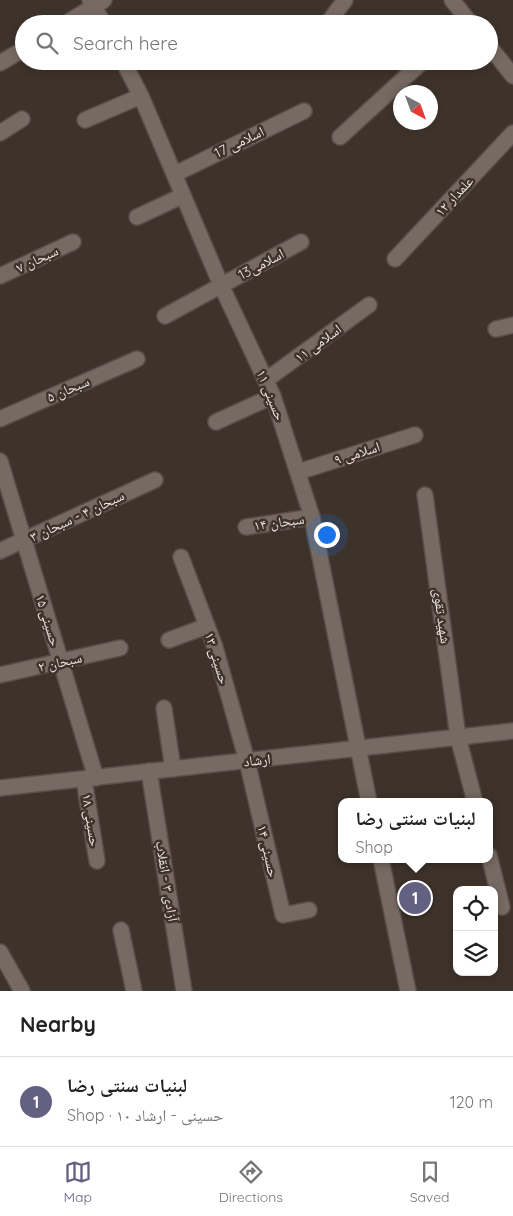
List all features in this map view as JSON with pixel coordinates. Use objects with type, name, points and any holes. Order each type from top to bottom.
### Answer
[{"type":"street","points":[[334,15],[345,0]]},
{"type":"street","points":[[452,0],[462,15]]},
{"type":"street","points":[[78,15],[96,2],[101,15]]},
{"type":"street","points":[[0,63],[15,54]]},
{"type":"street","points":[[498,57],[513,76]]},
{"type":"street","name":"حسینی ۱۱","points":[[128,70],[175,174],[182,196],[221,285],[273,396],[312,518],[368,798]]},
{"type":"street","points":[[340,136],[414,70]]},
{"type":"street","points":[[85,120],[141,96]]},
{"type":"street","name":"اسلامی 17","points":[[175,174],[304,111]]},
{"type":"street","points":[[0,133],[22,119]]},
{"type":"street","name":"علمدار ۱۲","points":[[396,259],[513,133]]},
{"type":"street","points":[[138,217],[182,196]]},
{"type":"street","name":"سبحان ۷","points":[[0,276],[73,242]]},
{"type":"street","name":"اسلامی13","points":[[165,316],[301,242]]},
{"type":"street","name":"اسلامی ۱۱","points":[[266,380],[369,305]]},
{"type":"street","points":[[496,329],[513,325]]},
{"type":"street","name":"سبحان ۵","points":[[0,418],[137,359]]},
{"type":"street","points":[[216,422],[273,396]]},
{"type":"street","name":"اسلامی ۹","points":[[298,472],[415,435]]},
{"type":"street","name":"حسینی ۱۵","points":[[0,461],[60,661],[90,778]]},
{"type":"street","name":"سبحان ۴ - سبحان ۳","points":[[0,551],[155,480]]},
{"type":"street","name":"شهید تقوی","points":[[425,495],[458,737],[474,798]]},
{"type":"street","name":"سبحان ۱۴","points":[[246,526],[312,518]]},
{"type":"street","name":"حسینی ۱۳","points":[[181,557],[215,647],[247,760]]},
{"type":"street","points":[[169,640],[207,626]]},
{"type":"street","name":"سبحان ۲","points":[[0,675],[120,648]]},
{"type":"street","points":[[164,708],[173,769]]},
{"type":"street","name":"ارشاد","points":[[0,788],[513,731]]},
{"type":"street","name":"حسینی ۱۴","points":[[247,760],[282,915],[309,910]]},
{"type":"street","name":"آزادی ۳ - انقلاب","points":[[150,772],[184,991]]},
{"type":"street","name":"حسینی ۱۸","points":[[90,778],[97,861]]},
{"type":"street","points":[[382,863],[408,991]]},
{"type":"street","points":[[491,863],[502,907]]},
{"type":"street","points":[[121,930],[134,991]]},
{"type":"street","points":[[0,952],[22,991]]},
{"type":"place","name":"لبنیات سنتی رضا","points":[[415,898]]}]
